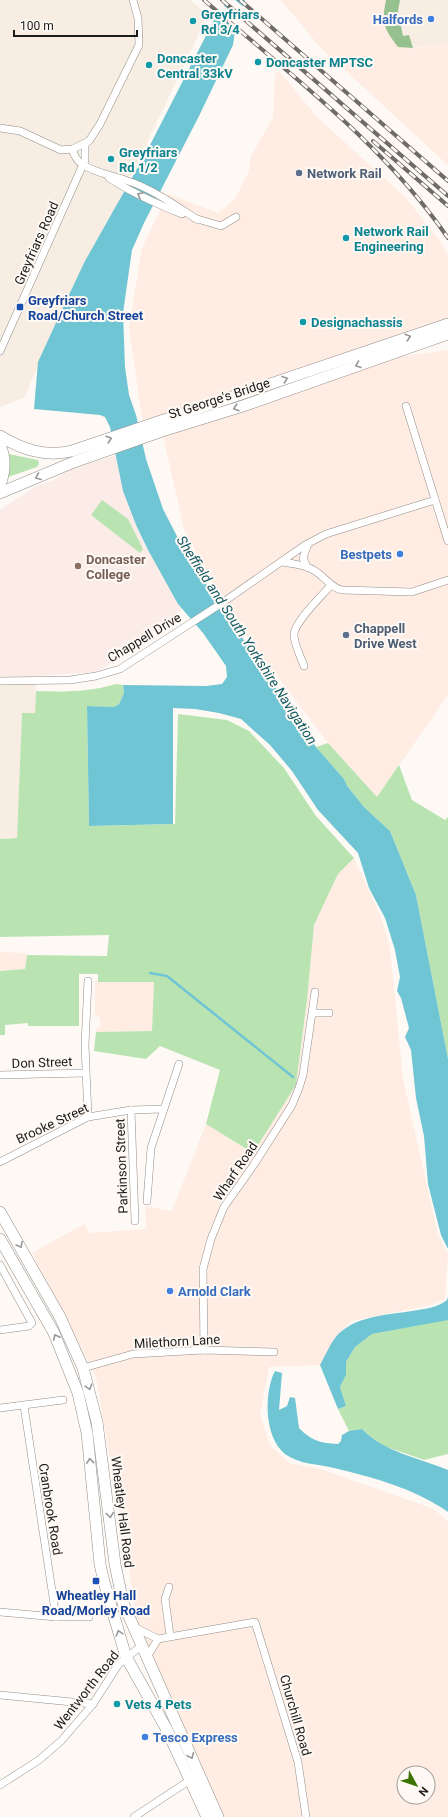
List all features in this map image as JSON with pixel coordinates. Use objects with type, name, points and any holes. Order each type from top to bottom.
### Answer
[{"type":"highway","name":"St George's Bridge","points":[[0,493],[73,457],[448,324]]},
{"type":"highway","name":"St George's Bridge","points":[[0,436],[29,451],[73,457],[243,406],[448,334]]},
{"type":"highway","points":[[0,445],[4,458],[5,469],[0,485]]},
{"type":"highway","name":"Wheatley Hall Road","points":[[0,1212],[60,1317],[83,1368],[97,1422],[119,1587],[123,1603],[134,1627],[134,1651]]},
{"type":"highway","name":"Wheatley Hall Road","points":[[0,1239],[54,1333],[78,1393],[87,1433],[100,1564],[104,1582],[166,1728],[207,1817]]},
{"type":"highway","name":"Wheatley Hall Road","points":[[134,1651],[147,1657],[218,1817]]},
{"type":"street","points":[[0,128],[20,132],[58,150],[75,148],[85,143],[96,132],[139,45],[138,18],[133,0]]},
{"type":"street","name":"Greyfriars Road","points":[[1,347],[83,165],[86,154],[85,143]]},
{"type":"street","points":[[75,148],[79,162],[83,165],[161,197],[198,220]]},
{"type":"street","points":[[124,183],[158,205],[198,220],[221,226],[236,217]]},
{"type":"street","points":[[406,406],[448,541]]},
{"type":"street","name":"Chappell Drive","points":[[0,681],[70,680],[96,676],[120,668],[222,603],[309,543],[326,534],[435,500]]},
{"type":"street","points":[[308,567],[303,558],[309,543]]},
{"type":"street","points":[[282,562],[301,564],[308,567],[318,573],[331,585],[342,590],[412,592],[448,580]]},
{"type":"street","points":[[304,666],[295,640],[294,632],[301,621],[331,585]]},
{"type":"street","points":[[88,981],[85,1044],[88,1117]]},
{"type":"street","name":"Wharf Road","points":[[204,1350],[202,1269],[211,1240],[224,1207],[253,1166],[292,1105],[303,1075],[316,992]]},
{"type":"street","points":[[313,1013],[329,1013]]},
{"type":"street","name":"Parkinson Street","points":[[147,1201],[151,1148],[179,1064]]},
{"type":"street","name":"Don Street","points":[[0,1075],[85,1073]]},
{"type":"street","name":"Brooke Street","points":[[0,1162],[88,1117],[132,1110],[163,1109]]},
{"type":"street","name":"Parkinson Street","points":[[132,1110],[136,1221]]},
{"type":"street","points":[[0,1265],[32,1323],[31,1325],[0,1330]]},
{"type":"street","name":"Milethorn Lane","points":[[83,1368],[132,1354],[204,1350],[274,1352]]},
{"type":"street","points":[[0,1408],[63,1400]]},
{"type":"street","name":"Cranbrook Road","points":[[24,1406],[56,1617]]},
{"type":"street","points":[[147,1657],[158,1639],[170,1635],[165,1600],[169,1586]]},
{"type":"street","points":[[0,1612],[56,1617],[89,1617]]},
{"type":"street","name":"Churchill Road","points":[[170,1635],[255,1622],[298,1762],[306,1817]]},
{"type":"street","points":[[134,1627],[158,1639]]},
{"type":"street","name":"Wentworth Road","points":[[0,1786],[38,1760],[61,1740],[93,1704],[118,1665],[134,1651]]},
{"type":"street","points":[[0,1695],[93,1704]]},
{"type":"street","points":[[134,1817],[190,1780]]},
{"type":"shaded area","points":[[0,0],[190,0],[208,15],[119,201],[85,261],[24,398],[0,407]]},
{"type":"shaded area","points":[[281,0],[386,0],[383,17],[410,49],[448,42],[448,165],[320,47]]},
{"type":"shaded area","name":"Halfords","points":[[400,0],[448,0],[448,42],[413,48],[409,35],[403,36],[398,11]]},
{"type":"shaded area","points":[[279,71],[317,117],[405,197],[441,242],[448,256],[448,326],[143,425],[129,328],[142,248],[168,194],[218,213],[235,199],[249,171],[251,156],[273,118],[275,74]]},
{"type":"shaded area","points":[[448,350],[448,695],[377,797],[328,743],[222,603],[184,529],[162,431],[368,361]]},
{"type":"shaded area","name":"Doncaster College","points":[[116,455],[123,491],[136,526],[182,609],[122,657],[96,672],[36,676],[0,676],[0,510],[34,487],[52,481],[72,469]]},
{"type":"shaded area","points":[[0,676],[36,676],[35,713],[22,713],[17,838],[0,839]]},
{"type":"shaded area","points":[[354,858],[381,917],[390,948],[403,1079],[438,1235],[448,1254],[445,1299],[430,1305],[351,1321],[335,1337],[320,1365],[269,1367],[260,1415],[270,1445],[289,1463],[320,1469],[434,1509],[448,1522],[448,1817],[218,1817],[142,1645],[96,1377],[32,1253],[84,1224],[89,1233],[146,1229],[145,1206],[172,1211],[206,1124],[253,1153],[296,1085],[307,1000],[314,925],[338,874]]},
{"type":"shaded area","points":[[0,952],[27,953],[26,969],[0,971]]},
{"type":"shaded area","points":[[95,981],[154,982],[152,1031],[96,1032],[96,1029],[100,1026],[100,1018],[95,1015]]},
{"type":"green space","points":[[386,0],[400,0],[398,11],[403,36],[409,35],[413,48],[398,47],[387,30],[384,20]]},
{"type":"green space","points":[[9,454],[38,460],[39,464],[37,467],[8,477],[10,463]]},
{"type":"green space","points":[[102,500],[128,519],[143,549],[140,553],[91,515]]},
{"type":"green space","points":[[116,684],[123,685],[124,693],[119,704],[114,707],[87,706],[89,826],[175,824],[178,714],[227,720],[249,731],[284,768],[316,816],[354,858],[338,874],[314,925],[307,1000],[296,1085],[253,1153],[206,1124],[220,1070],[160,1046],[146,1059],[94,1051],[96,1032],[152,1031],[154,982],[98,982],[98,974],[79,974],[79,1026],[28,1026],[28,1023],[5,1025],[5,1035],[0,1035],[0,971],[25,969],[27,955],[107,956],[109,935],[0,937],[0,839],[17,838],[22,713],[35,713],[36,691],[76,691],[96,689]]},
{"type":"green space","points":[[328,743],[377,797],[399,765],[412,800],[445,820],[448,817],[448,1059],[416,895],[390,831],[364,807],[348,787],[344,779],[316,747]]},
{"type":"green space","points":[[448,1319],[448,1454],[424,1460],[384,1446],[362,1429],[349,1431],[338,1409],[346,1406],[340,1387],[346,1375],[346,1362],[355,1347],[372,1334]]},
{"type":"water","points":[[227,0],[245,0],[235,31],[233,45],[132,250],[123,313],[125,367],[129,395],[136,415],[146,459],[163,509],[181,544],[204,581],[316,747],[344,779],[348,787],[364,807],[390,831],[416,895],[448,1059],[448,1249],[441,1235],[428,1184],[424,1136],[416,1098],[411,1050],[405,1037],[409,1028],[401,998],[397,991],[400,977],[395,950],[385,918],[369,888],[358,853],[318,810],[292,771],[270,745],[241,719],[195,709],[173,708],[173,824],[89,826],[87,706],[114,707],[119,704],[124,693],[123,685],[206,686],[222,684],[227,677],[226,666],[203,633],[178,604],[148,550],[136,525],[123,491],[110,427],[105,417],[100,415],[34,409],[38,362],[85,261],[147,151],[215,18]]},
{"type":"water","points":[[448,1297],[448,1320],[372,1334],[355,1347],[346,1362],[346,1375],[340,1387],[346,1406],[338,1409],[320,1365],[335,1338],[342,1331],[360,1321],[421,1310],[443,1303]]},
{"type":"water","points":[[275,1371],[282,1373],[279,1410],[287,1406],[290,1397],[295,1398],[299,1428],[312,1439],[326,1443],[338,1444],[341,1441],[342,1435],[349,1431],[362,1429],[371,1437],[391,1449],[448,1470],[448,1512],[408,1490],[348,1472],[301,1462],[281,1451],[275,1441],[268,1418],[269,1392]]},
{"type":"pier","points":[[225,0],[235,0],[245,8],[241,18],[223,2]]},
{"type":"pier","points":[[222,4],[241,20],[238,30],[217,13]]},
{"type":"waterway","points":[[150,973],[167,976],[293,1077]]},
{"type":"railway","points":[[204,0],[334,111],[365,140],[422,204],[448,238]]},
{"type":"railway","points":[[222,0],[448,196]]},
{"type":"railway","points":[[240,0],[448,181]]},
{"type":"railway","points":[[373,141],[448,206]]},
{"type":"place","name":"Halfords","points":[[431,19]]},
{"type":"place","name":"Greyfriars Rd 3/4","points":[[193,21]]},
{"type":"place","name":"Doncaster MPTSC","points":[[258,62]]},
{"type":"place","name":"Doncaster Central 33kV","points":[[149,65]]},
{"type":"place","name":"Greyfriars Rd 1/2","points":[[111,159]]},
{"type":"place","name":"Network Rail","points":[[299,173]]},
{"type":"place","name":"Network Rail Engineering","points":[[346,238]]},
{"type":"place","name":"Greyfriars Road/Church Street","points":[[20,307]]},
{"type":"place","name":"Designachassis","points":[[303,322]]},
{"type":"place","name":"Bestpets","points":[[400,554]]},
{"type":"place","name":"Doncaster College","points":[[78,566]]},
{"type":"place","name":"Chappell Drive West","points":[[346,635]]},
{"type":"place","name":"Arnold Clark","points":[[170,1291]]},
{"type":"place","name":"Wheatley Hall Road/Morley Road","points":[[96,1581]]},
{"type":"place","name":"Vets 4 Pets","points":[[117,1704]]},
{"type":"place","name":"Tesco Express","points":[[145,1737]]},
{"type":"water label","name":"Sheffield and South Yorkshire Navigation","points":[[247,640]]}]
